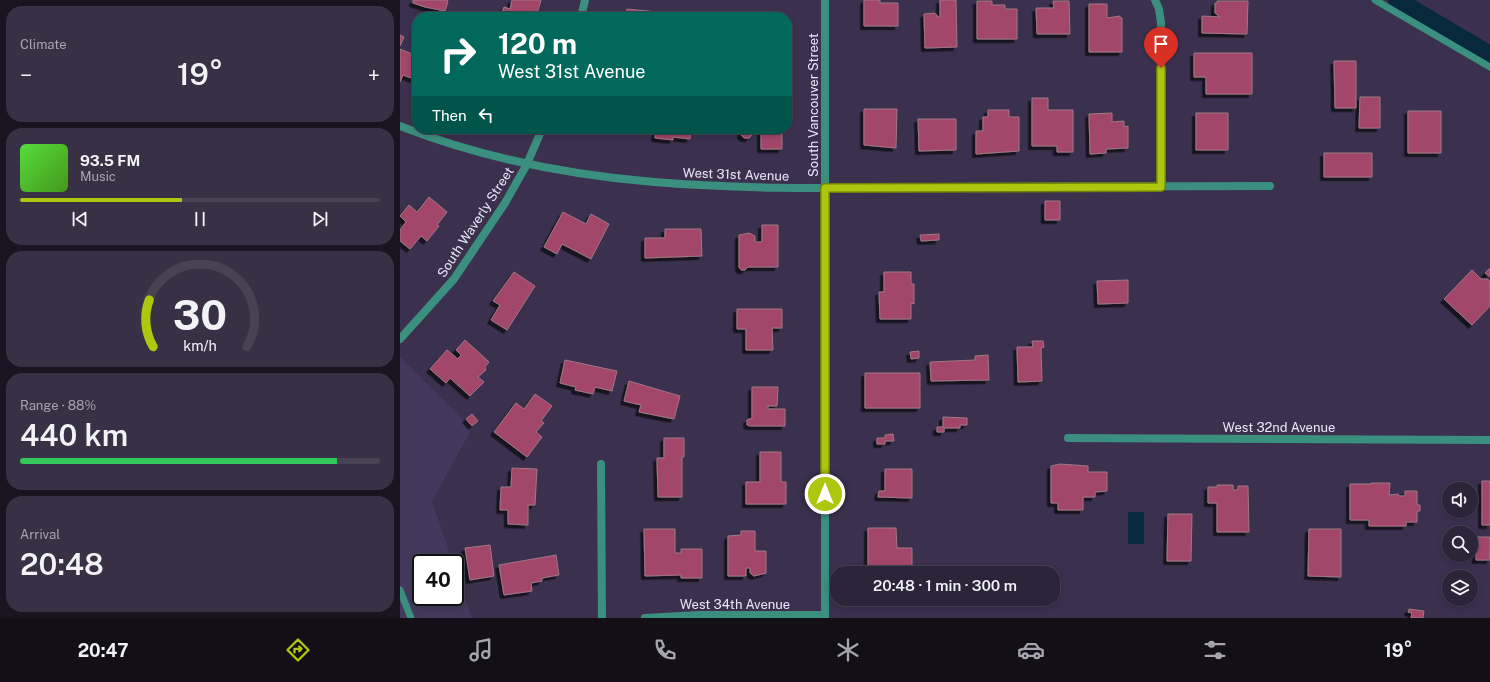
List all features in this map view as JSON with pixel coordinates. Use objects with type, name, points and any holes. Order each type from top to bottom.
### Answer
[{"type":"street","points":[[582,12],[585,0]]},
{"type":"street","name":"South Vancouver Street","points":[[825,0],[825,617]]},
{"type":"street","points":[[1155,0],[1159,9],[1161,23],[1161,187]]},
{"type":"street","name":"West 31st Avenue","points":[[400,126],[412,130]]},
{"type":"street","name":"West 31st Avenue","points":[[423,134],[463,148],[527,164],[637,182],[731,187],[825,188],[1270,186]]},
{"type":"street","name":"South Waverly Street","points":[[400,339],[454,279],[505,203],[527,164],[540,134]]},
{"type":"street","name":"West 32nd Avenue","points":[[1068,438],[1490,440]]},
{"type":"street","points":[[601,464],[602,618]]},
{"type":"street","name":"West 34th Avenue","points":[[644,618],[700,615],[825,617]]},
{"type":"lane","points":[[1375,0],[1490,67]]},
{"type":"lane","points":[[400,590],[411,618]]},
{"type":"shaded area","points":[[400,357],[472,428],[432,501],[450,554],[412,554],[412,606],[464,606],[464,595],[472,618],[400,618]]},
{"type":"water","points":[[1128,512],[1144,512],[1144,544],[1128,544]]},
{"type":"building","points":[[413,0],[448,1],[445,11],[413,3]]},
{"type":"building","points":[[512,0],[541,0],[537,12],[502,12],[504,7],[510,9]]},
{"type":"building","points":[[864,0],[880,0],[880,3],[898,3],[898,26],[864,26]]},
{"type":"building","points":[[940,0],[956,0],[957,47],[925,48],[924,14],[934,13],[937,17],[940,17]]},
{"type":"building","points":[[977,1],[992,1],[992,5],[1005,5],[1005,9],[1017,9],[1017,39],[977,39]]},
{"type":"building","points":[[1053,1],[1069,1],[1070,34],[1037,34],[1036,8],[1054,8]]},
{"type":"building","points":[[1217,1],[1248,1],[1247,34],[1202,33],[1202,16],[1220,17],[1215,13],[1215,3],[1217,3]]},
{"type":"building","points":[[1089,4],[1107,4],[1107,18],[1120,16],[1120,18],[1122,18],[1122,52],[1089,52]]},
{"type":"building","points":[[627,9],[658,12],[627,12]]},
{"type":"building","points":[[400,35],[404,37],[400,46]]},
{"type":"building","points":[[400,49],[412,54],[412,78],[403,75],[400,82]]},
{"type":"building","points":[[1194,53],[1252,53],[1252,94],[1206,94],[1206,77],[1194,77]]},
{"type":"building","points":[[1334,61],[1356,61],[1356,108],[1335,108]]},
{"type":"building","points":[[1360,97],[1380,97],[1380,128],[1359,128]]},
{"type":"building","points":[[1032,98],[1048,98],[1048,110],[1073,110],[1073,152],[1057,152],[1057,146],[1032,146]]},
{"type":"building","points":[[864,109],[897,109],[896,148],[864,145]]},
{"type":"building","points":[[988,110],[1009,110],[1009,117],[1019,117],[1019,151],[976,154],[976,131],[983,131],[983,117],[988,117]]},
{"type":"building","points":[[1408,111],[1441,111],[1441,153],[1408,153]]},
{"type":"building","points":[[1112,113],[1112,122],[1124,121],[1124,127],[1128,126],[1128,148],[1106,149],[1106,153],[1090,154],[1089,114]]},
{"type":"building","points":[[1196,113],[1228,113],[1228,150],[1196,150]]},
{"type":"building","points":[[918,119],[956,119],[956,150],[919,151]]},
{"type":"building","points":[[656,134],[690,134],[690,139],[673,137],[673,140],[655,138]]},
{"type":"building","points":[[752,134],[749,138],[744,138],[741,135]]},
{"type":"building","points":[[761,134],[782,134],[782,149],[761,149]]},
{"type":"building","points":[[1324,153],[1372,153],[1372,177],[1324,177]]},
{"type":"building","points":[[429,197],[447,212],[437,225],[439,226],[427,241],[421,236],[410,249],[400,241],[400,230],[406,222],[400,216],[409,205],[417,212]]},
{"type":"building","points":[[1045,201],[1060,201],[1060,220],[1045,220]]},
{"type":"building","points":[[563,212],[586,224],[591,214],[609,224],[591,259],[562,244],[557,254],[544,247]]},
{"type":"building","points":[[762,225],[778,225],[778,267],[748,267],[745,270],[741,270],[739,267],[739,235],[749,233],[755,236],[755,242],[762,242]]},
{"type":"building","points":[[665,229],[701,229],[702,256],[645,258],[645,238],[665,238]]},
{"type":"building","points":[[939,234],[939,240],[921,241],[920,235]]},
{"type":"building","points":[[1490,268],[1490,277],[1485,273]]},
{"type":"building","points":[[1472,270],[1481,279],[1487,279],[1490,281],[1490,306],[1472,325],[1444,299]]},
{"type":"building","points":[[514,272],[535,286],[507,330],[491,320],[500,305],[493,301]]},
{"type":"building","points":[[884,272],[911,272],[911,284],[914,284],[914,304],[911,303],[911,319],[880,319],[879,292],[884,292]]},
{"type":"building","points":[[1128,280],[1128,303],[1098,304],[1097,281]]},
{"type":"building","points":[[737,309],[782,309],[782,328],[772,328],[773,350],[746,350],[746,329],[737,329]]},
{"type":"building","points":[[465,340],[489,362],[485,367],[486,370],[478,377],[484,382],[470,396],[450,378],[446,383],[430,369],[447,350],[458,359],[461,355],[456,350]]},
{"type":"building","points":[[1032,341],[1043,341],[1044,347],[1041,348],[1042,381],[1018,382],[1017,347],[1033,347]]},
{"type":"building","points":[[919,351],[919,358],[911,359],[910,352]]},
{"type":"building","points":[[988,355],[989,380],[931,381],[930,362],[975,360],[975,356]]},
{"type":"building","points":[[565,360],[617,371],[612,391],[595,387],[593,394],[575,390],[576,387],[560,383]]},
{"type":"building","points":[[865,373],[920,373],[920,408],[865,408]]},
{"type":"building","points":[[629,381],[680,396],[674,419],[639,412],[641,405],[624,401]]},
{"type":"building","points":[[752,387],[778,387],[777,406],[768,406],[768,409],[785,409],[785,426],[747,425],[747,420],[752,418]]},
{"type":"building","points":[[535,394],[552,406],[541,421],[544,423],[536,432],[542,437],[527,457],[494,432],[516,403],[524,409]]},
{"type":"building","points":[[472,414],[478,421],[472,426],[466,419]]},
{"type":"building","points":[[943,417],[967,418],[967,425],[960,425],[960,428],[944,428],[944,432],[937,432],[937,427],[943,427]]},
{"type":"building","points":[[893,434],[894,441],[885,441],[885,444],[877,444],[877,438],[885,438],[885,435]]},
{"type":"building","points":[[664,438],[684,438],[684,457],[682,457],[682,497],[658,497],[657,458],[664,458]]},
{"type":"building","points":[[760,452],[781,452],[781,482],[786,482],[786,504],[746,504],[746,482],[760,482]]},
{"type":"building","points":[[1060,464],[1088,466],[1088,472],[1107,472],[1107,491],[1095,492],[1095,497],[1083,497],[1083,510],[1058,510],[1058,503],[1051,503],[1051,466]]},
{"type":"building","points":[[512,468],[537,469],[535,505],[528,505],[528,525],[508,524],[508,510],[500,510],[501,487],[511,487]]},
{"type":"building","points":[[885,469],[912,469],[912,498],[878,497],[879,491],[885,491]]},
{"type":"building","points":[[1482,481],[1490,481],[1490,525],[1482,525]]},
{"type":"building","points":[[1390,483],[1389,495],[1398,494],[1399,496],[1405,496],[1405,491],[1417,491],[1417,505],[1420,505],[1420,511],[1417,511],[1417,522],[1406,522],[1406,526],[1369,526],[1369,520],[1350,520],[1350,484]]},
{"type":"building","points":[[1217,485],[1233,485],[1233,490],[1238,490],[1238,486],[1248,486],[1249,532],[1217,532],[1217,503],[1208,503],[1208,487],[1217,487]]},
{"type":"building","points":[[1168,514],[1192,514],[1191,561],[1167,561]]},
{"type":"building","points":[[868,528],[896,528],[897,548],[912,548],[912,566],[868,566]]},
{"type":"building","points":[[644,529],[675,529],[675,553],[681,553],[681,549],[702,549],[702,578],[681,578],[681,575],[645,576]]},
{"type":"building","points":[[1309,529],[1341,529],[1341,577],[1308,576]]},
{"type":"building","points":[[741,531],[755,531],[755,551],[766,551],[766,573],[754,576],[750,573],[750,568],[746,568],[746,576],[728,576],[728,536],[741,535]]},
{"type":"building","points":[[1478,537],[1490,537],[1490,560],[1478,560]]},
{"type":"building","points":[[490,545],[494,576],[470,580],[465,548]]},
{"type":"building","points":[[556,555],[559,575],[542,578],[542,581],[531,583],[532,591],[504,595],[499,565]]},
{"type":"building","points":[[1409,609],[1424,611],[1423,618],[1411,618],[1412,613],[1408,612]]},
{"type":"waterway","points":[[1397,0],[1490,55]]},
{"type":"route","points":[[825,494],[825,188],[1161,187],[1161,68]]}]
